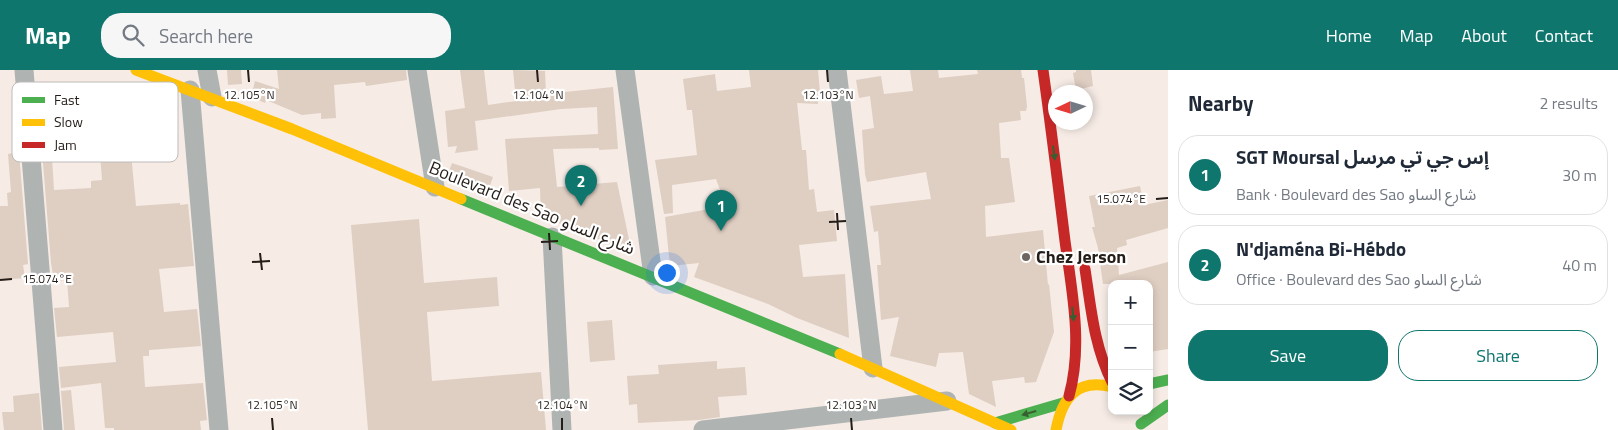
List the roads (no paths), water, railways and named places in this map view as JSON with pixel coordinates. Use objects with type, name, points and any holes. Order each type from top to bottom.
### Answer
[{"type":"street","name":"Boulevard des Sao شارع الساو","points":[[136,70],[168,82]]},
{"type":"street","points":[[207,70],[212,97]]},
{"type":"street","points":[[417,70],[435,186]]},
{"type":"street","points":[[625,70],[653,276]]},
{"type":"street","points":[[837,70],[873,368]]},
{"type":"street","points":[[1042,70],[1068,260],[1076,337],[1072,389],[1057,416],[1056,430]]},
{"type":"street","name":"Boulevard des Sao شارع الساو","points":[[178,86],[212,97],[435,186],[552,237],[653,276],[873,368],[1011,430]]},
{"type":"street","points":[[190,90],[219,430]]},
{"type":"street","points":[[31,162],[53,430]]},
{"type":"street","points":[[552,237],[562,430]]},
{"type":"street","points":[[1083,258],[1096,338],[1108,373]]},
{"type":"street","points":[[1153,383],[1168,380]]},
{"type":"street","points":[[995,423],[1066,400],[1087,386],[1097,384],[1108,386]]},
{"type":"street","points":[[703,430],[948,401]]},
{"type":"street","points":[[1141,427],[1168,405]]},
{"type":"place","name":"N'djaména Bi-Hébdo","points":[[581,206]]},
{"type":"place","name":"SGT Moursal إس جي تي مرسل","points":[[721,231]]},
{"type":"place","name":"Chez Jerson","points":[[1026,257]]}]
